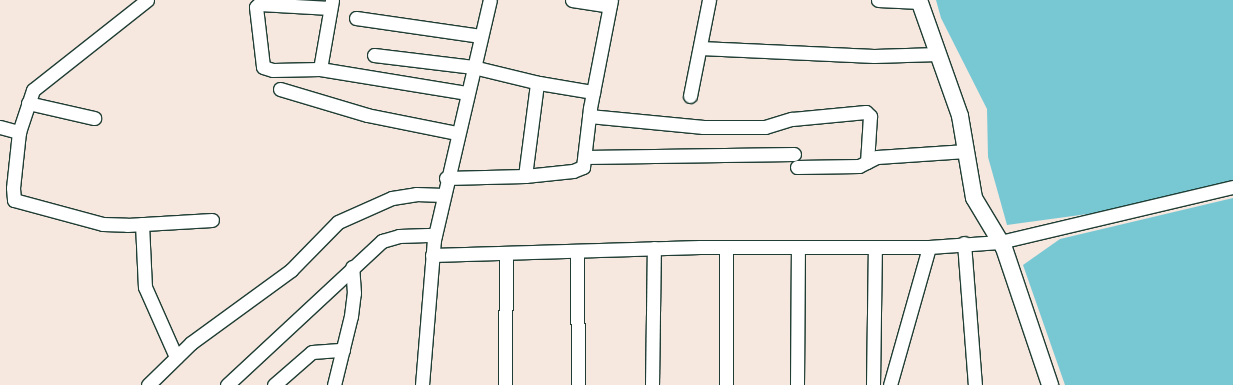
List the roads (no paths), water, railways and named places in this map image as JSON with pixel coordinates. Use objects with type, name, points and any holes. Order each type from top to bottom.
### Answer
[{"type":"main road","points":[[919,1],[960,116],[974,198],[1000,242],[1011,267],[1050,385]]},
{"type":"street","points":[[147,0],[36,85],[28,103],[19,132],[13,188],[14,200],[18,203],[103,224],[142,224],[212,220]]},
{"type":"street","points":[[422,385],[432,255],[435,235],[446,178],[490,0]]},
{"type":"street","points":[[446,178],[525,176],[580,169],[585,157],[593,92],[611,3],[572,0]]},
{"type":"street","points":[[690,96],[709,0]]},
{"type":"street","points":[[878,0],[919,1]]},
{"type":"street","points":[[320,69],[331,4],[263,2],[256,7],[263,67],[273,70],[320,69],[466,93]]},
{"type":"street","points":[[356,18],[481,36]]},
{"type":"street","points":[[700,48],[874,56],[938,54]]},
{"type":"street","points":[[374,55],[473,67],[537,83],[593,92]]},
{"type":"street","points":[[525,176],[537,83]]},
{"type":"street","points":[[280,89],[348,110],[457,133]]},
{"type":"street","points":[[28,103],[94,118]]},
{"type":"street","points":[[589,116],[703,127],[765,127],[792,119],[866,112],[870,116],[867,162]]},
{"type":"street","points":[[0,127],[19,132]]},
{"type":"street","points":[[797,167],[859,166],[878,157],[966,151]]},
{"type":"street","points":[[585,157],[794,154]]},
{"type":"street","points":[[432,255],[654,248],[929,247],[964,243],[1000,242],[1233,188]]},
{"type":"street","points":[[148,385],[176,357],[291,270],[338,222],[392,198],[416,194],[443,195]]},
{"type":"street","points":[[142,224],[146,286],[176,357]]},
{"type":"street","points":[[228,385],[352,267],[382,241],[398,236],[435,235]]},
{"type":"street","points":[[964,243],[975,385]]},
{"type":"street","points":[[726,247],[726,385]]},
{"type":"street","points":[[797,385],[798,247]]},
{"type":"street","points":[[873,385],[875,247]]},
{"type":"street","points":[[890,385],[929,247]]},
{"type":"street","points":[[652,385],[654,248]]},
{"type":"street","points":[[577,251],[578,385]]},
{"type":"street","points":[[505,385],[506,253]]},
{"type":"street","points":[[334,385],[343,350],[354,294],[352,267]]},
{"type":"street","points":[[279,383],[312,352],[343,350]]},
{"type":"water","points":[[936,0],[1233,0],[1233,181],[1117,210],[1007,225],[988,157],[987,109],[941,18]]},
{"type":"water","points":[[1233,198],[1233,385],[1065,385],[1023,265],[1060,239]]}]
